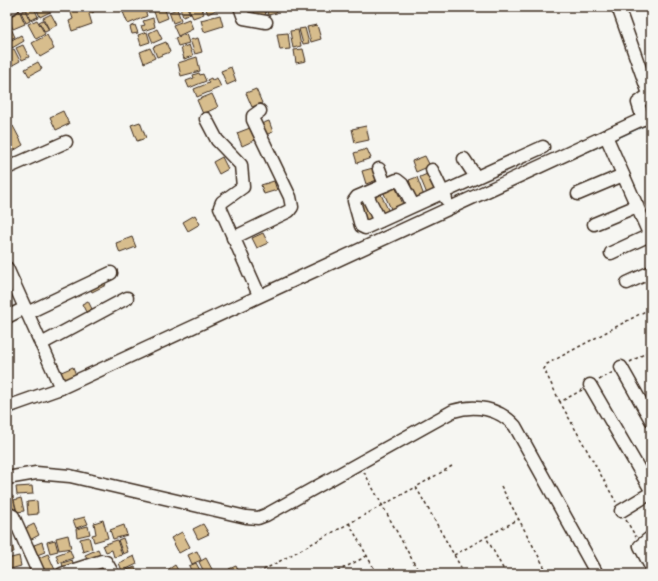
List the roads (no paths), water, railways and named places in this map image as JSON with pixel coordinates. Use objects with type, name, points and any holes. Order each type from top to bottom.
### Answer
[{"type":"street","points":[[7,10],[13,7]]},
{"type":"street","points":[[240,7],[244,18],[266,22]]},
{"type":"street","points":[[7,407],[61,388],[450,207],[608,140],[647,117],[638,103],[650,94],[619,7]]},
{"type":"street","points":[[233,238],[289,211],[292,206],[290,197],[253,120],[253,116],[260,111]]},
{"type":"street","points":[[206,119],[217,140],[241,165],[243,187],[222,202],[220,207],[259,295]]},
{"type":"street","points":[[608,140],[650,237],[611,253]]},
{"type":"street","points":[[7,168],[66,142]]},
{"type":"street","points":[[413,205],[400,182],[394,180],[366,193],[354,201],[362,226],[365,228],[476,177],[503,159],[543,147]]},
{"type":"street","points":[[464,159],[476,177]]},
{"type":"street","points":[[379,169],[385,184]]},
{"type":"street","points":[[432,170],[450,207]]},
{"type":"street","points":[[578,194],[623,175]]},
{"type":"street","points":[[366,193],[380,221]]},
{"type":"street","points":[[594,224],[637,206]]},
{"type":"street","points":[[7,268],[12,294],[26,311],[61,388]]},
{"type":"street","points":[[627,283],[651,272]]},
{"type":"street","points":[[7,317],[26,311],[111,273]]},
{"type":"street","points":[[41,344],[127,298]]},
{"type":"street","points":[[621,367],[651,420]]},
{"type":"street","points":[[590,385],[651,492],[621,511]]},
{"type":"street","points":[[7,478],[36,473],[70,476],[246,517],[258,518],[453,410],[474,407],[508,418],[515,426],[597,574]]},
{"type":"street","points":[[7,512],[13,516],[39,574]]},
{"type":"street","points":[[651,537],[640,546],[651,567]]},
{"type":"street","points":[[62,574],[102,561],[106,562],[113,574]]},
{"type":"waterway","points":[[612,140],[651,122]]},
{"type":"waterway","points":[[576,156],[606,143]]},
{"type":"waterway","points":[[7,415],[23,407]]}]
